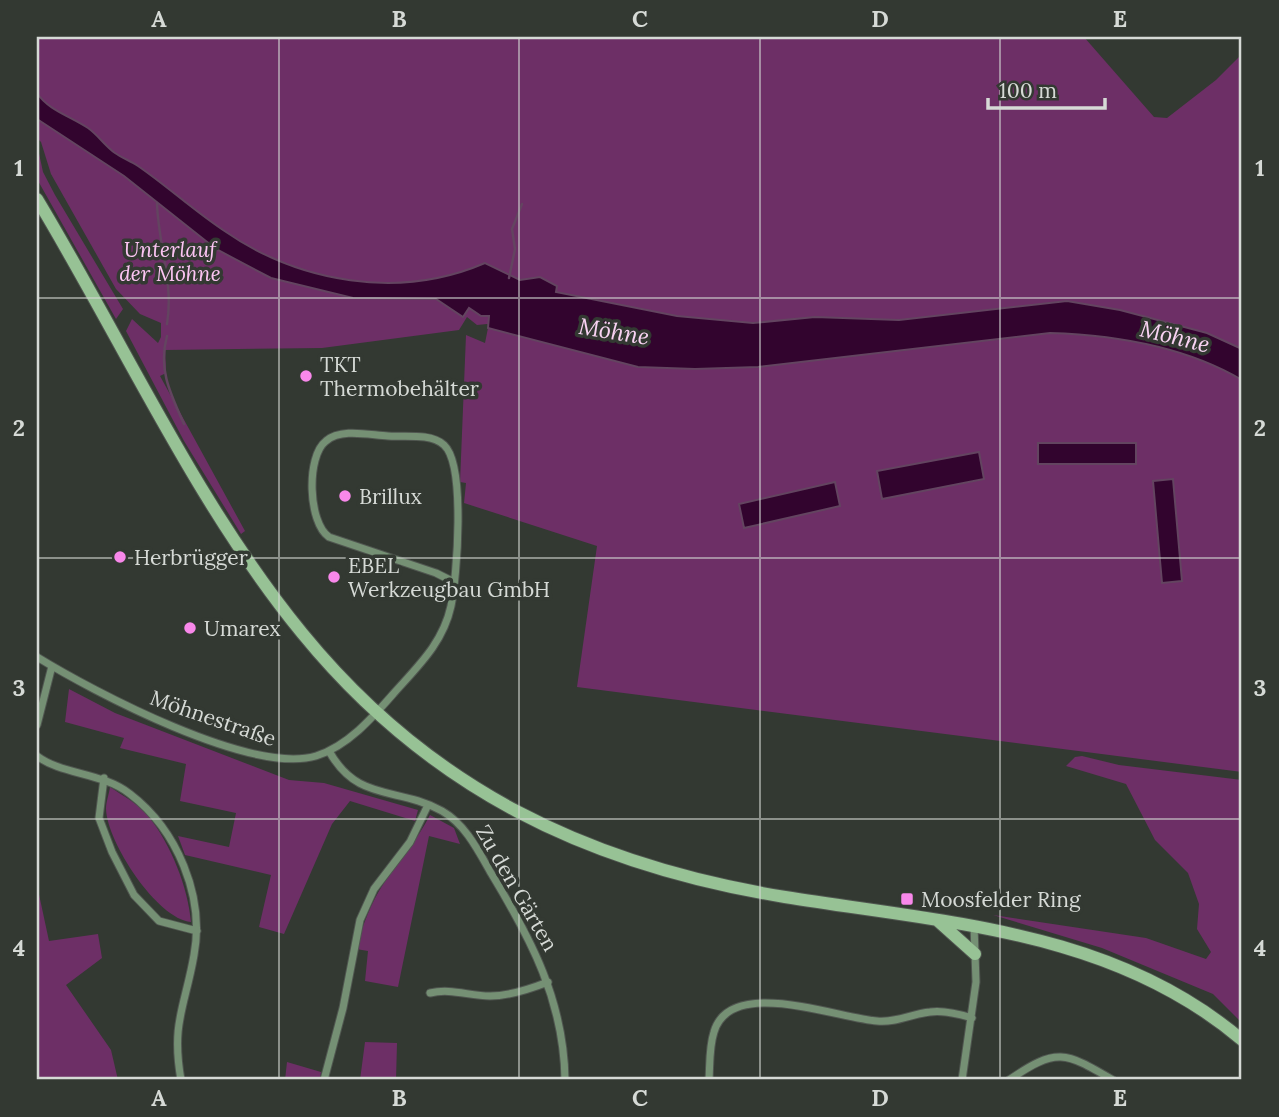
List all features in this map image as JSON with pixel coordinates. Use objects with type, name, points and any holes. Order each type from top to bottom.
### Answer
[{"type":"main road","points":[[37,199],[190,467],[250,561],[307,640],[376,712],[413,744],[473,787],[527,818],[593,848],[651,869],[716,886],[974,925],[1056,944],[1120,965],[1180,994],[1242,1040]]},
{"type":"main road","points":[[937,920],[975,954]]},
{"type":"street","name":"Möhnestraße","points":[[37,657],[138,711],[264,757],[299,760],[329,751],[347,740],[424,661],[446,625],[454,582],[459,512],[449,451],[436,439],[333,436],[319,447],[315,457],[312,509],[316,524],[329,537],[436,573],[454,582]]},
{"type":"street","points":[[37,724],[52,666]]},
{"type":"street","name":"Zu den Gärten","points":[[329,751],[338,768],[356,783],[428,805],[452,818],[469,837],[523,928],[548,982],[561,1031],[565,1080]]},
{"type":"street","points":[[37,756],[104,778],[140,801],[173,841],[189,882],[197,931],[195,954],[177,1021],[176,1044],[181,1080]]},
{"type":"street","points":[[104,778],[99,818],[128,884],[147,911],[159,921],[197,931]]},
{"type":"street","points":[[324,1080],[345,1000],[360,920],[381,879],[410,842],[428,805]]},
{"type":"street","points":[[962,1080],[972,1018],[974,925]]},
{"type":"street","points":[[430,993],[445,990],[474,995],[505,995],[548,982]]},
{"type":"street","points":[[709,1080],[717,1024],[728,1012],[744,1004],[767,1002],[885,1022],[933,1012],[972,1018]]},
{"type":"street","points":[[1009,1080],[1042,1059],[1058,1056],[1076,1060],[1114,1080]]},
{"type":"green space","name":"Unterlauf der Möhne","points":[[37,37],[1084,37],[1154,117],[1167,118],[1216,80],[1242,54],[1242,772],[577,687],[597,546],[464,503],[466,483],[460,482],[466,335],[485,343],[488,328],[638,367],[689,369],[560,344],[487,324],[477,325],[467,317],[459,330],[322,348],[165,350],[166,373],[160,376],[245,531],[241,534],[184,441],[126,331],[132,319],[158,343],[161,323],[140,314],[116,289],[51,174],[41,142],[37,138]],"holes":[[[975,313],[937,322],[764,322],[815,317],[899,320]]]},
{"type":"green space","points":[[37,144],[43,172],[123,309],[116,319],[37,179]]},
{"type":"green space","points":[[69,689],[115,713],[289,780],[324,783],[418,810],[415,821],[350,801],[332,824],[284,934],[259,927],[271,875],[185,855],[178,836],[229,847],[236,813],[180,801],[186,764],[120,748],[124,738],[65,722]]},
{"type":"green space","points":[[1082,756],[1119,765],[1242,780],[1242,1023],[1213,994],[1102,948],[993,915],[1146,938],[1206,959],[1211,952],[1197,929],[1199,904],[1188,873],[1155,840],[1126,784],[1066,766],[1075,757]]},
{"type":"green space","points":[[110,787],[136,804],[157,828],[182,881],[191,922],[178,918],[149,894],[124,858],[115,840],[106,809]]},
{"type":"green space","points":[[430,815],[454,828],[460,844],[429,836],[398,987],[365,981],[368,951],[356,949],[367,915],[379,890]]},
{"type":"green space","points":[[37,885],[49,941],[98,934],[102,958],[66,985],[111,1050],[118,1080],[37,1080]]},
{"type":"green space","points":[[365,1042],[397,1043],[396,1080],[360,1080]]},
{"type":"green space","points":[[287,1062],[321,1072],[320,1080],[285,1080]]},
{"type":"water","name":"Möhne","points":[[37,93],[47,104],[88,128],[115,153],[138,166],[223,230],[284,263],[317,273],[384,283],[418,281],[485,263],[520,280],[540,277],[557,286],[556,292],[677,316],[753,323],[815,317],[899,320],[1067,301],[1120,310],[1207,333],[1242,349],[1242,380],[1174,351],[1124,340],[1050,333],[758,367],[638,367],[488,328],[489,316],[481,316],[469,308],[463,317],[436,299],[353,298],[271,278],[216,249],[124,176],[37,119]]},
{"type":"water","points":[[1038,443],[1136,443],[1136,464],[1038,464]]},
{"type":"water","points":[[979,452],[984,479],[882,499],[877,471]]},
{"type":"water","points":[[1173,479],[1182,581],[1162,583],[1153,481]]},
{"type":"water","points":[[835,482],[840,506],[744,528],[739,504]]},
{"type":"waterway","points":[[157,203],[169,294],[167,324]]},
{"type":"waterway","points":[[509,278],[515,249],[512,229],[522,204]]},
{"type":"waterway","points":[[167,336],[164,359],[167,381],[184,424]]},
{"type":"place","name":"TKT Thermobehälter","points":[[306,376]]},
{"type":"place","name":"Brillux","points":[[345,496]]},
{"type":"place","name":"Herbrügger","points":[[120,557]]},
{"type":"place","name":"EBEL Werkzeugbau GmbH","points":[[334,577]]},
{"type":"place","name":"Umarex","points":[[190,628]]},
{"type":"place","name":"Moosfelder Ring","points":[[907,899]]}]
